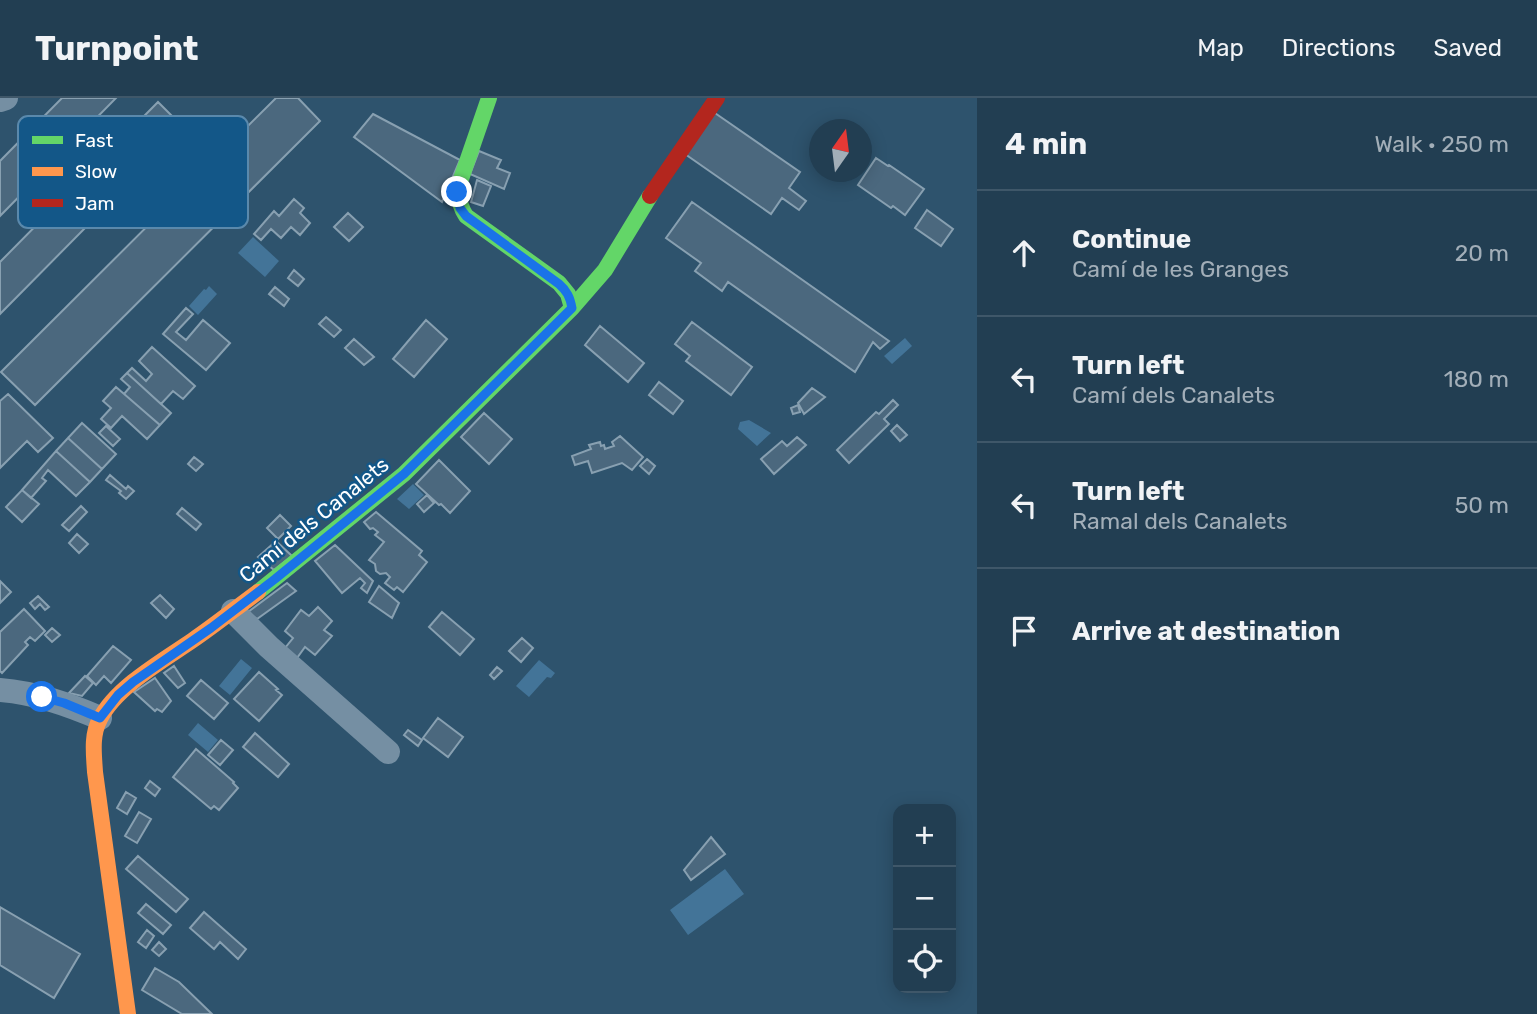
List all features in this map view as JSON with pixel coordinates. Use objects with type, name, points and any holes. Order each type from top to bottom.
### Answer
[{"type":"street","points":[[0,100],[6,98]]},
{"type":"street","points":[[489,98],[457,192],[460,208],[466,216],[566,290],[572,308]]},
{"type":"street","name":"Camí dels Canalets","points":[[100,718],[118,695],[133,682],[275,579],[404,474],[572,308],[605,271],[650,196],[718,98]]},
{"type":"street","points":[[233,611],[269,647],[388,752]]},
{"type":"street","points":[[0,690],[64,703],[100,718],[94,744],[95,772],[128,1014]]},
{"type":"water","points":[[253,237],[279,261],[265,277],[238,253]]},
{"type":"water","points":[[209,286],[217,294],[198,315],[189,306]]},
{"type":"water","points":[[905,338],[912,346],[892,364],[884,356]]},
{"type":"water","points":[[749,420],[771,433],[757,446],[738,429],[740,422]]},
{"type":"water","points":[[413,484],[424,495],[409,509],[397,499]]},
{"type":"water","points":[[241,659],[252,668],[230,695],[219,686]]},
{"type":"water","points":[[539,660],[555,673],[551,678],[547,677],[529,697],[516,686]]},
{"type":"water","points":[[198,723],[218,740],[208,752],[188,735]]},
{"type":"water","points":[[725,869],[744,894],[688,935],[670,910]]},
{"type":"building","points":[[62,98],[116,98],[98,116],[44,116]]},
{"type":"building","points":[[276,98],[298,98],[320,121],[248,193],[248,126]]},
{"type":"building","points":[[158,102],[172,116],[144,116]]},
{"type":"building","points":[[712,111],[800,172],[789,188],[806,201],[799,210],[782,198],[771,214],[685,154]]},
{"type":"building","points":[[373,114],[460,160],[442,202],[354,137]]},
{"type":"building","points":[[18,143],[18,198],[0,216],[0,161]]},
{"type":"building","points":[[479,151],[501,160],[497,168],[510,173],[504,189],[470,174]]},
{"type":"building","points":[[876,158],[924,189],[905,215],[858,185],[860,182],[872,182],[872,164]]},
{"type":"building","points":[[477,180],[491,186],[483,206],[471,202]]},
{"type":"building","points":[[294,199],[304,208],[300,213],[310,223],[300,235],[291,227],[281,238],[271,229],[261,240],[254,234],[274,211],[279,216]]},
{"type":"building","points":[[692,202],[889,341],[880,349],[873,342],[855,372],[728,282],[722,291],[695,271],[701,263],[666,238]]},
{"type":"building","points":[[927,210],[953,229],[941,246],[915,228]]},
{"type":"building","points":[[348,213],[363,227],[349,241],[334,227]]},
{"type":"building","points":[[34,228],[85,228],[0,314],[0,262]]},
{"type":"building","points":[[146,228],[213,228],[35,405],[1,372]]},
{"type":"building","points":[[294,270],[304,279],[298,286],[288,278]]},
{"type":"building","points":[[275,287],[289,299],[284,306],[269,294]]},
{"type":"building","points":[[186,308],[193,314],[176,332],[186,340],[203,320],[230,343],[206,370],[163,334]]},
{"type":"building","points":[[326,317],[341,330],[334,337],[319,324]]},
{"type":"building","points":[[426,320],[447,339],[414,377],[393,359]]},
{"type":"building","points":[[692,322],[752,367],[731,395],[686,361],[690,356],[675,344]]},
{"type":"building","points":[[600,326],[644,363],[628,382],[585,345]]},
{"type":"building","points":[[354,339],[374,357],[364,365],[345,348]]},
{"type":"building","points":[[152,347],[195,386],[183,399],[173,391],[161,404],[127,373],[132,368],[146,381],[152,374],[139,361]]},
{"type":"building","points":[[127,373],[171,413],[160,425],[124,394],[130,387],[121,379]]},
{"type":"building","points":[[659,382],[683,401],[673,414],[649,395]]},
{"type":"building","points":[[116,387],[160,425],[147,439],[122,416],[111,428],[101,419],[111,408],[103,401]]},
{"type":"building","points":[[812,388],[825,397],[804,414],[798,403]]},
{"type":"building","points":[[8,394],[53,438],[38,452],[27,441],[0,468],[0,401]]},
{"type":"building","points":[[893,400],[898,405],[884,419],[889,424],[849,463],[837,450],[876,412],[879,414]]},
{"type":"building","points":[[798,405],[800,412],[793,414],[791,408]]},
{"type":"building","points":[[484,413],[512,439],[489,464],[461,437]]},
{"type":"building","points":[[82,423],[116,454],[102,469],[68,438]]},
{"type":"building","points":[[897,425],[907,435],[900,441],[891,431]]},
{"type":"building","points":[[106,426],[120,439],[113,446],[99,433]]},
{"type":"building","points":[[620,436],[643,457],[632,470],[622,463],[592,473],[588,461],[575,465],[572,456],[591,449],[589,445],[600,442],[605,449],[614,446],[612,442]]},
{"type":"building","points":[[797,437],[806,445],[774,474],[761,459],[782,441],[787,446]]},
{"type":"building","points":[[68,438],[102,469],[90,482],[56,451]]},
{"type":"building","points":[[56,451],[90,482],[76,496],[48,470],[42,478],[46,481],[31,498],[22,490]]},
{"type":"building","points":[[194,457],[203,464],[196,471],[188,464]]},
{"type":"building","points":[[647,459],[655,466],[649,474],[640,466]]},
{"type":"building","points":[[439,460],[470,491],[450,513],[416,484]]},
{"type":"building","points":[[110,475],[126,489],[128,486],[134,491],[126,499],[119,493],[121,491],[106,480]]},
{"type":"building","points":[[22,490],[39,504],[22,522],[6,507]]},
{"type":"building","points":[[427,495],[434,503],[424,512],[417,504]]},
{"type":"building","points":[[81,506],[87,512],[69,531],[62,525]]},
{"type":"building","points":[[182,508],[201,524],[196,530],[177,514]]},
{"type":"building","points":[[376,512],[422,551],[419,555],[427,562],[403,592],[397,587],[394,590],[385,583],[390,577],[386,573],[380,574],[376,571],[375,564],[369,560],[384,542],[375,535],[378,532],[370,529],[364,522]]},
{"type":"building","points":[[280,515],[291,526],[278,539],[267,528]]},
{"type":"building","points":[[77,534],[88,544],[79,553],[69,543]]},
{"type":"building","points":[[276,541],[292,556],[274,570],[258,557]]},
{"type":"building","points":[[335,545],[373,581],[367,593],[361,588],[365,583],[360,578],[342,593],[315,561]]},
{"type":"building","points":[[0,581],[11,592],[0,603]]},
{"type":"building","points":[[287,583],[296,591],[257,619],[248,612]]},
{"type":"building","points":[[379,586],[399,603],[392,618],[369,602]]},
{"type":"building","points":[[160,595],[174,609],[166,618],[151,603]]},
{"type":"building","points":[[38,596],[49,607],[45,610],[40,604],[35,609],[30,603]]},
{"type":"building","points":[[318,607],[332,621],[324,630],[332,636],[315,655],[305,647],[297,658],[285,648],[293,638],[285,631],[301,610],[309,616]]},
{"type":"building","points":[[24,609],[45,631],[35,641],[30,637],[25,642],[28,645],[2,673],[0,632]]},
{"type":"building","points":[[442,612],[474,639],[460,655],[429,627]]},
{"type":"building","points":[[52,628],[60,635],[52,642],[45,635]]},
{"type":"building","points":[[522,638],[533,648],[521,662],[509,651]]},
{"type":"building","points":[[113,646],[131,660],[111,683],[104,676],[96,685],[87,676]]},
{"type":"building","points":[[174,666],[185,683],[178,688],[164,673]]},
{"type":"building","points":[[497,667],[502,671],[494,679],[490,675]]},
{"type":"building","points":[[259,672],[282,695],[259,721],[234,699]]},
{"type":"building","points":[[85,676],[93,683],[82,696],[69,693]]},
{"type":"building","points":[[155,678],[171,701],[162,712],[157,709],[155,711],[134,692]]},
{"type":"building","points":[[201,680],[228,703],[214,719],[187,696]]},
{"type":"building","points":[[438,718],[463,737],[448,757],[423,738]]},
{"type":"building","points":[[408,730],[422,740],[418,746],[404,735]]},
{"type":"building","points":[[255,733],[289,764],[278,777],[243,747]]},
{"type":"building","points":[[221,740],[233,750],[220,765],[208,755]]},
{"type":"building","points":[[196,749],[238,788],[219,810],[214,806],[211,809],[173,777]]},
{"type":"building","points":[[150,781],[160,789],[155,796],[145,788]]},
{"type":"building","points":[[126,792],[136,798],[127,814],[117,808]]},
{"type":"building","points":[[139,812],[151,819],[137,843],[125,836]]},
{"type":"building","points":[[711,837],[725,854],[691,880],[684,870]]},
{"type":"building","points":[[138,856],[188,899],[176,912],[126,869]]},
{"type":"building","points":[[146,904],[171,925],[163,934],[138,913]]},
{"type":"building","points":[[0,907],[80,954],[54,998],[0,965]]},
{"type":"building","points":[[204,912],[246,949],[238,959],[220,942],[214,949],[190,928]]},
{"type":"building","points":[[147,930],[154,936],[146,948],[138,942]]},
{"type":"building","points":[[159,942],[166,949],[159,956],[152,950]]},
{"type":"building","points":[[155,968],[179,982],[212,1014],[182,1014],[142,990]]},
{"type":"traffic: fast","points":[[489,98],[460,182],[462,208],[466,216],[559,283],[568,294],[572,308]]},
{"type":"traffic: fast","points":[[258,592],[404,474],[572,308],[605,270],[650,196]]},
{"type":"traffic: slow","points":[[128,1014],[95,772],[94,745],[97,725],[107,707],[129,685],[258,592]]},
{"type":"traffic: jam","points":[[650,196],[717,98]]},
{"type":"route","points":[[42,697],[100,718],[107,707],[133,682],[275,579],[404,474],[572,308],[566,290],[466,216],[460,208],[457,192]]}]
